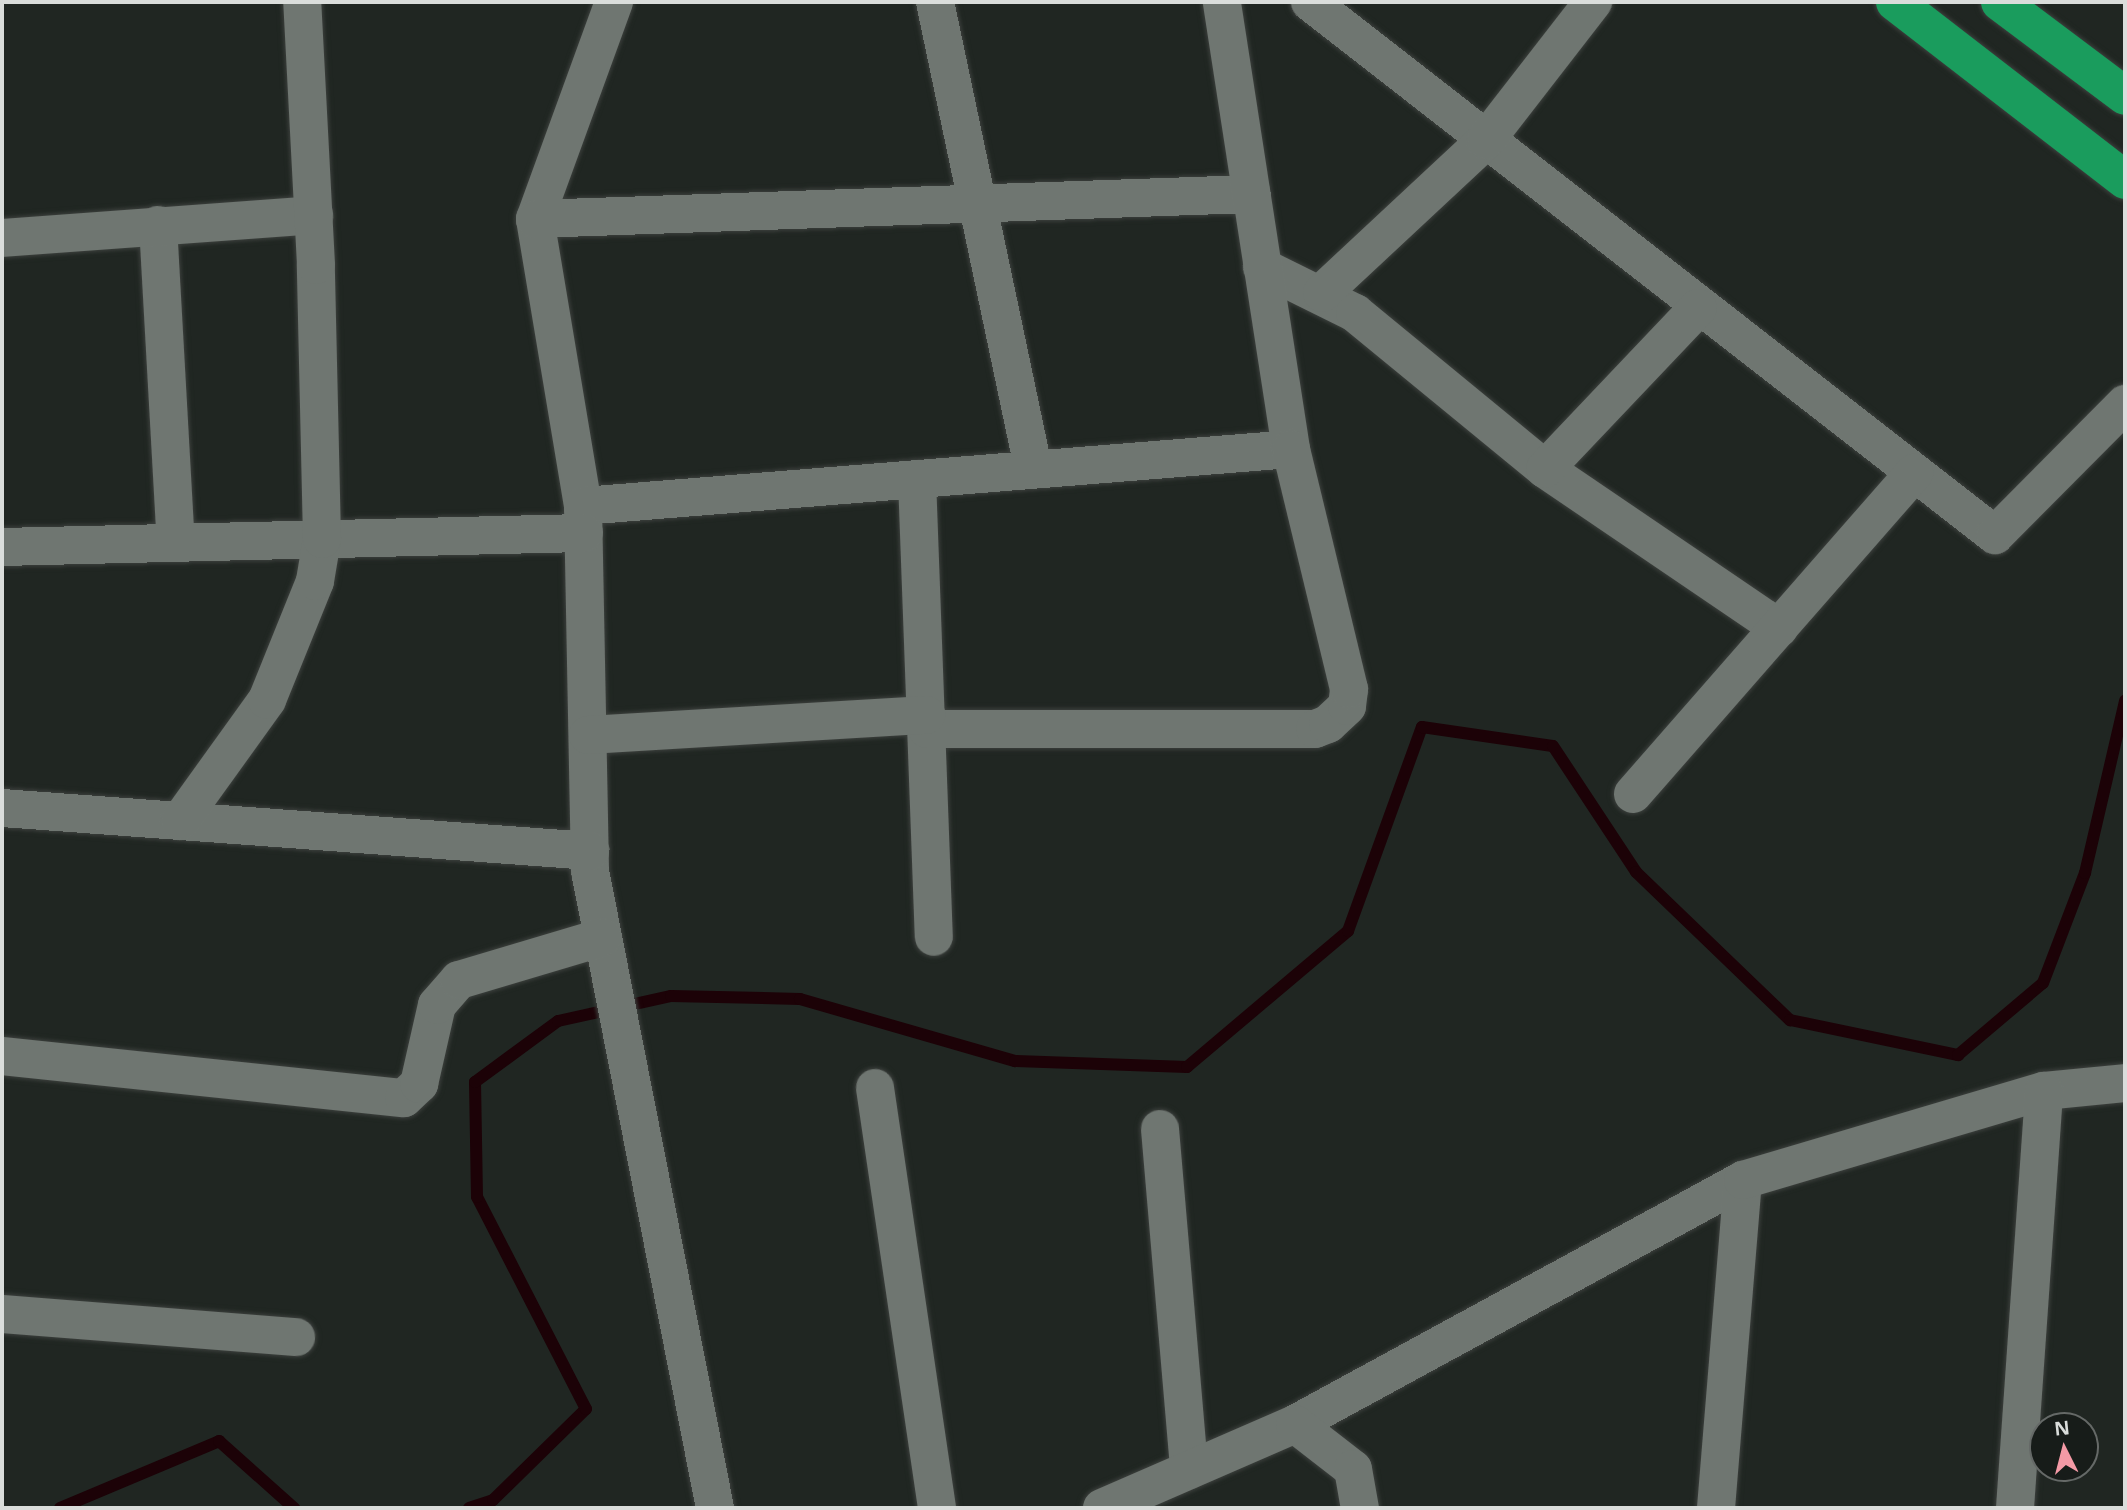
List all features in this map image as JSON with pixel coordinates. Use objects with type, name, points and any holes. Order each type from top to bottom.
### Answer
[{"type":"highway","points":[[1895,2],[2125,180]]},
{"type":"highway","points":[[2000,2],[2125,96]]},
{"type":"street","points":[[180,821],[267,700],[315,581],[323,539],[314,215],[302,2]]},
{"type":"street","points":[[614,2],[534,219],[583,519],[590,851],[606,952],[715,1508]]},
{"type":"street","points":[[934,2],[1033,469]]},
{"type":"street","points":[[587,735],[926,722],[1315,729],[1328,724],[1347,706],[1349,689],[1291,449],[1223,2]]},
{"type":"street","points":[[1310,2],[1698,308],[1995,535],[2125,404]]},
{"type":"street","points":[[1322,293],[1486,140],[1593,2]]},
{"type":"street","points":[[534,219],[1252,194]]},
{"type":"street","points":[[2,238],[314,215]]},
{"type":"street","points":[[158,225],[176,542]]},
{"type":"street","points":[[1262,267],[1322,293],[1355,313],[1545,469],[1779,628]]},
{"type":"street","points":[[1545,469],[1698,308]]},
{"type":"street","points":[[2,547],[323,539],[583,519],[917,479],[1291,449]]},
{"type":"street","points":[[1633,794],[1914,473]]},
{"type":"street","points":[[917,479],[934,937]]},
{"type":"street","points":[[2,808],[590,851]]},
{"type":"street","points":[[2,1056],[404,1098],[419,1084],[437,1005],[459,980],[606,952]]},
{"type":"street","points":[[1102,1508],[1295,1424],[1743,1180],[2044,1091],[2125,1083]]},
{"type":"street","points":[[875,1088],[937,1508]]},
{"type":"street","points":[[2015,1508],[2044,1091]]},
{"type":"street","points":[[1160,1129],[1189,1470]]},
{"type":"street","points":[[1716,1508],[1743,1180]]},
{"type":"street","points":[[2,1314],[296,1337]]},
{"type":"street","points":[[1295,1424],[1353,1469],[1360,1508]]},
{"type":"waterway","points":[[469,1508],[493,1500],[586,1409],[477,1197],[475,1082],[558,1021],[671,996],[800,999],[1015,1061],[1187,1067],[1348,931],[1422,727],[1553,746],[1636,872],[1790,1020],[1958,1055],[2043,983],[2085,873],[2125,701]]},
{"type":"waterway","points":[[60,1508],[219,1441],[294,1508]]}]
